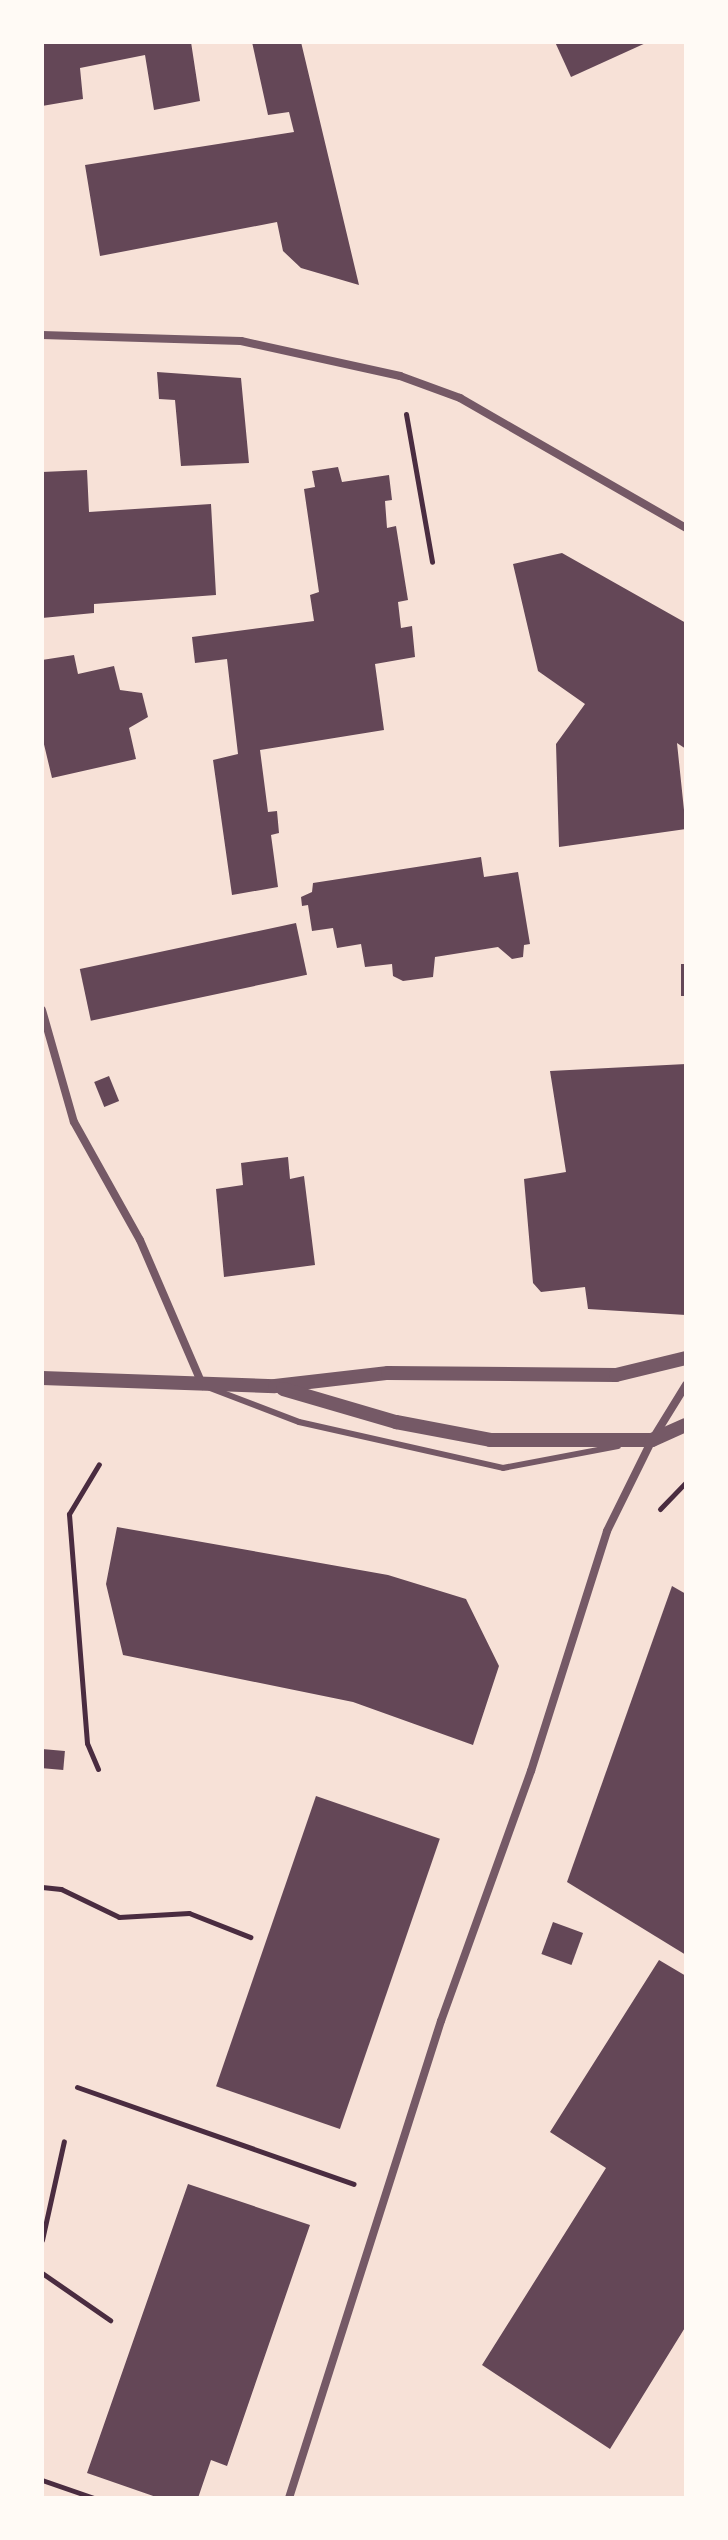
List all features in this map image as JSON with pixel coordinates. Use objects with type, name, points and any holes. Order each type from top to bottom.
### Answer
[{"type":"street","points":[[42,335],[241,341],[400,376],[460,398],[686,528]]},
{"type":"street","points":[[42,1010],[74,1122],[140,1240],[203,1386]]},
{"type":"street","points":[[42,1378],[203,1386],[275,1386],[388,1373],[616,1375],[686,1358]]},
{"type":"street","points":[[289,2498],[441,2021],[531,1771],[590,1578],[652,1440],[686,1385]]},
{"type":"street","points":[[275,1386],[396,1422],[490,1440],[652,1440],[686,1425]]},
{"type":"lane","points":[[203,1386],[299,1422],[503,1468],[652,1440]]},
{"type":"path","points":[[405,411],[432,562]]},
{"type":"path","points":[[98,1769],[87,1743],[69,1514],[99,1464]]},
{"type":"path","points":[[42,1887],[61,1889],[119,1917],[189,1913],[250,1937]]},
{"type":"path","points":[[77,2087],[332,2173],[362,2188]]},
{"type":"path","points":[[42,2240],[64,2141]]},
{"type":"path","points":[[42,2273],[110,2320]]},
{"type":"path","points":[[42,2480],[94,2498]]},
{"type":"building","points":[[42,42],[191,42],[200,101],[154,110],[145,55],[80,68],[83,99],[42,106]]},
{"type":"building","points":[[252,42],[301,42],[359,285],[301,268],[283,251],[277,222],[100,256],[85,165],[294,132],[289,112],[268,115]]},
{"type":"building","points":[[555,42],[648,42],[571,77]]},
{"type":"building","points":[[157,372],[241,378],[249,463],[181,466],[175,400],[159,399]]},
{"type":"building","points":[[338,467],[342,482],[389,475],[392,500],[385,501],[387,528],[396,526],[408,600],[398,602],[401,628],[412,626],[415,657],[375,664],[384,730],[260,750],[268,812],[277,811],[279,833],[271,835],[278,887],[232,895],[213,760],[238,754],[227,659],[195,663],[192,637],[314,621],[310,595],[319,592],[304,489],[315,487],[312,471]]},
{"type":"building","points":[[87,470],[89,512],[211,504],[216,595],[94,604],[94,613],[42,618],[42,472]]},
{"type":"building","points":[[562,553],[686,623],[686,749],[677,743],[686,829],[559,847],[556,744],[585,704],[538,671],[513,564]]},
{"type":"building","points":[[74,655],[78,674],[114,666],[120,690],[142,693],[148,717],[129,728],[136,759],[52,778],[42,736],[42,660]]},
{"type":"building","points":[[481,857],[484,877],[518,872],[530,944],[524,945],[523,957],[512,959],[498,947],[435,957],[433,977],[403,981],[393,976],[392,964],[365,967],[361,944],[337,948],[333,928],[312,931],[308,905],[302,906],[301,897],[312,892],[313,883]]},
{"type":"building","points":[[296,923],[307,975],[91,1021],[80,969]]},
{"type":"building","points":[[681,964],[686,964],[686,996],[681,996]]},
{"type":"building","points":[[686,1064],[686,1315],[588,1309],[585,1287],[541,1292],[533,1283],[524,1179],[566,1172],[550,1071]]},
{"type":"building","points":[[109,1076],[119,1101],[104,1107],[94,1082]]},
{"type":"building","points":[[288,1157],[290,1179],[304,1176],[315,1265],[224,1277],[216,1189],[243,1185],[241,1163]]},
{"type":"building","points":[[117,1527],[388,1575],[466,1599],[499,1666],[473,1745],[353,1702],[123,1655],[106,1584]]},
{"type":"building","points":[[672,1586],[686,1594],[686,1955],[567,1882]]},
{"type":"building","points":[[42,1749],[65,1751],[63,1770],[42,1768]]},
{"type":"building","points":[[316,1796],[440,1839],[340,2129],[216,2086]]},
{"type":"building","points":[[553,1922],[583,1933],[571,1965],[541,1954]]},
{"type":"building","points":[[659,1960],[686,1976],[686,2326],[610,2449],[482,2365],[606,2168],[550,2132]]},
{"type":"building","points":[[188,2184],[310,2225],[227,2466],[211,2460],[198,2498],[159,2498],[87,2473]]}]
